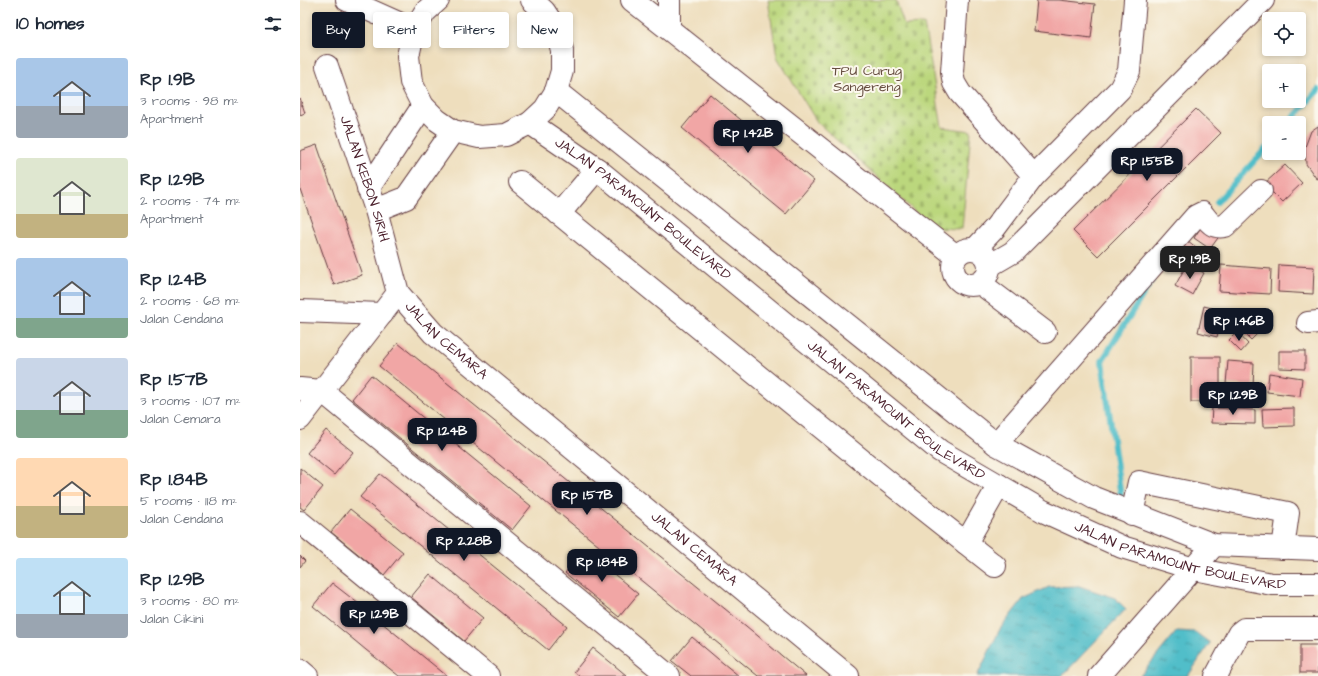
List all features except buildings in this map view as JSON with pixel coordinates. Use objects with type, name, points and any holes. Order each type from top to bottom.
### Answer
[{"type":"street","points":[[347,0],[374,12]]},
{"type":"street","points":[[425,12],[438,0]]},
{"type":"street","points":[[632,0],[669,30],[966,253],[985,255],[984,274],[1045,332]]},
{"type":"street","points":[[669,0],[669,30]]},
{"type":"street","points":[[957,0],[952,72],[954,83],[960,93],[1034,176]]},
{"type":"street","points":[[1135,0],[1130,71],[1120,89],[1034,176],[994,228],[954,262],[953,268],[957,279],[968,285],[1013,252],[1262,0]]},
{"type":"street","points":[[410,48],[408,56],[411,82],[423,106],[437,120],[453,131],[479,137],[506,135],[530,123],[545,109],[556,91],[562,71],[562,50],[556,29],[544,4]]},
{"type":"street","name":"JALAN KEBON SIRIH","points":[[327,66],[376,210],[398,293]]},
{"type":"street","name":"JALAN PARAMOUNT BOULEVARD","points":[[556,91],[996,444],[1094,498],[1214,545],[1318,549]]},
{"type":"street","points":[[368,189],[423,106]]},
{"type":"street","name":"JALAN PARAMOUNT BOULEVARD","points":[[530,123],[597,169],[940,451],[1043,511],[1122,547],[1194,569],[1272,584],[1318,584]]},
{"type":"street","points":[[376,210],[406,198],[453,131]]},
{"type":"street","points":[[559,214],[597,169]]},
{"type":"street","points":[[520,182],[994,566]]},
{"type":"street","points":[[996,444],[1196,216],[1202,213],[1213,225],[1218,227],[1225,226],[1261,192]]},
{"type":"street","points":[[300,419],[398,293]]},
{"type":"street","name":"JALAN CEMARA","points":[[398,293],[433,334],[848,676]]},
{"type":"street","points":[[300,311],[382,314]]},
{"type":"street","points":[[300,389],[322,391],[669,676]]},
{"type":"street","points":[[1132,514],[1138,482],[1288,512],[1284,548]]},
{"type":"street","points":[[966,543],[999,485]]},
{"type":"street","points":[[300,522],[488,676]]},
{"type":"street","points":[[1099,676],[1214,545]]},
{"type":"street","points":[[1216,676],[1239,633],[1244,629],[1318,629]]},
{"type":"street","points":[[300,670],[307,676]]},
{"type":"green space","name":"TPU Curug Sangereng","points":[[768,0],[896,0],[904,25],[924,24],[942,127],[971,131],[962,229],[933,228],[817,122],[777,57]]},
{"type":"water","points":[[1079,586],[1115,598],[1126,609],[1062,676],[977,676],[1000,629],[1023,599],[1049,587]]},
{"type":"water","points":[[1177,631],[1195,632],[1210,643],[1188,676],[1140,676]]},
{"type":"waterway","points":[[1295,116],[1318,90]]},
{"type":"waterway","points":[[1217,202],[1262,153]]},
{"type":"waterway","points":[[1121,497],[1102,361],[1152,280]]}]
